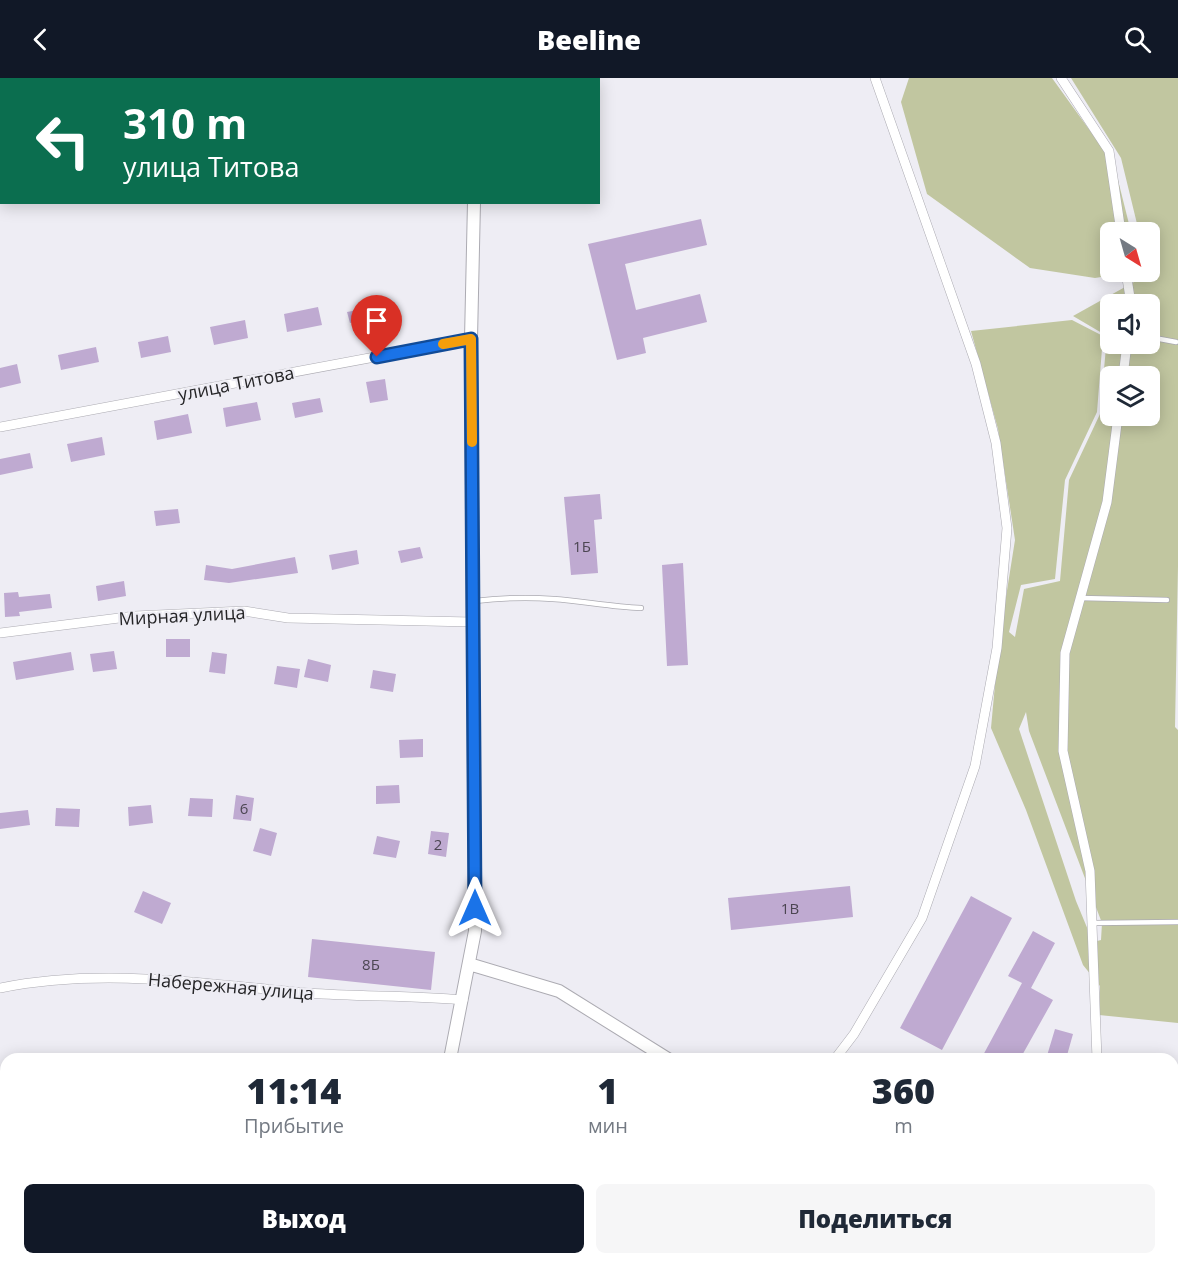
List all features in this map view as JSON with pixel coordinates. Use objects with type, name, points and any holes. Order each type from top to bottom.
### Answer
[{"type":"street","points":[[840,1053],[854,1034],[922,918],[975,766],[997,648],[1007,528],[996,442],[976,364],[875,78]]},
{"type":"street","points":[[1061,78],[1109,151],[1120,222]]},
{"type":"street","points":[[451,1053],[475,931],[471,339],[474,204]]},
{"type":"street","name":"улица Титова","points":[[0,427],[471,339]]},
{"type":"street","points":[[1097,1053],[1090,872],[1063,750],[1065,653],[1107,502],[1117,426]]},
{"type":"street","name":"Мирная улица","points":[[0,633],[135,615],[244,610],[288,618],[472,622]]},
{"type":"street","points":[[469,964],[559,991],[658,1053]]},
{"type":"street","name":"Набережная улица","points":[[0,988],[27,982],[109,976],[343,995],[463,1000]]},
{"type":"lane","points":[[1160,339],[1176,342]]},
{"type":"lane","points":[[472,601],[512,598],[556,599],[603,607],[641,608]]},
{"type":"lane","points":[[1080,598],[1167,600]]},
{"type":"lane","points":[[1093,923],[1178,922]]},
{"type":"green space","points":[[909,78],[1052,78],[1114,164],[1128,222],[1100,222],[1100,277],[1030,268],[927,194],[901,102]]},
{"type":"green space","points":[[1071,78],[1178,78],[1178,566],[1175,727],[1178,730],[1178,1023],[1099,1015],[1100,986],[1083,965],[1026,810],[991,728],[999,641],[1015,540],[998,429],[971,331],[1072,320],[1100,334],[1102,354],[1097,412],[1065,480],[1055,579],[1021,585],[1009,632],[1015,637],[1024,589],[1060,581],[1069,480],[1100,414],[1100,426],[1160,426],[1160,366],[1104,366],[1105,354],[1160,354],[1160,294],[1112,294],[1134,282],[1160,282],[1160,222],[1137,222],[1121,158]],"holes":[[[1026,712],[1029,731],[1102,923],[1101,940],[1093,942],[1076,901],[1019,729]]]},
{"type":"green space","points":[[1100,301],[1100,332],[1073,316]]},
{"type":"building","points":[[701,219],[707,245],[625,264],[636,310],[700,294],[707,322],[643,338],[646,353],[617,360],[588,244]]},
{"type":"building","points":[[318,307],[322,325],[287,332],[284,314]]},
{"type":"building","points":[[368,308],[371,319],[350,323],[347,312]]},
{"type":"building","points":[[245,320],[248,338],[214,345],[210,327]]},
{"type":"building","points":[[168,336],[171,352],[141,358],[138,342]]},
{"type":"building","points":[[96,347],[99,362],[61,370],[58,355]]},
{"type":"building","points":[[17,364],[21,383],[0,388],[0,368]]},
{"type":"building","points":[[385,379],[388,400],[370,403],[366,382]]},
{"type":"building","points":[[320,398],[323,412],[295,418],[292,403]]},
{"type":"building","points":[[257,402],[261,420],[226,427],[223,408]]},
{"type":"building","points":[[188,414],[192,433],[157,440],[154,421]]},
{"type":"building","points":[[102,437],[105,455],[71,462],[67,444]]},
{"type":"building","points":[[30,453],[33,468],[0,475],[0,459]]},
{"type":"building","points":[[600,494],[602,519],[594,520],[598,573],[571,575],[564,497]]},
{"type":"building","points":[[178,509],[180,523],[156,526],[154,511]]},
{"type":"building","points":[[420,547],[423,558],[401,563],[398,551]]},
{"type":"building","points":[[357,550],[359,564],[332,570],[329,555]]},
{"type":"building","points":[[295,557],[298,573],[229,583],[204,580],[206,565],[232,569]]},
{"type":"building","points":[[683,563],[688,665],[667,666],[662,565]]},
{"type":"building","points":[[124,581],[126,596],[98,601],[96,586]]},
{"type":"building","points":[[18,592],[19,597],[50,594],[52,608],[19,612],[20,616],[5,617],[4,593]]},
{"type":"building","points":[[166,639],[190,639],[190,657],[166,657]]},
{"type":"building","points":[[114,651],[117,669],[93,672],[90,654]]},
{"type":"building","points":[[71,652],[74,670],[16,680],[13,662]]},
{"type":"building","points":[[212,652],[227,654],[225,674],[209,672]]},
{"type":"building","points":[[308,659],[331,665],[328,682],[304,677]]},
{"type":"building","points":[[277,666],[300,669],[297,688],[274,684]]},
{"type":"building","points":[[373,670],[396,674],[393,692],[370,688]]},
{"type":"building","points":[[423,739],[423,757],[400,758],[399,740]]},
{"type":"building","points":[[399,785],[400,803],[376,804],[376,786]]},
{"type":"building","points":[[236,795],[254,798],[251,821],[233,819]]},
{"type":"building","points":[[190,798],[213,799],[212,817],[188,816]]},
{"type":"building","points":[[151,805],[153,823],[129,826],[128,807]]},
{"type":"building","points":[[56,808],[80,809],[79,827],[55,826]]},
{"type":"building","points":[[28,810],[30,825],[0,829],[0,813]]},
{"type":"building","points":[[260,828],[277,833],[271,856],[253,851]]},
{"type":"building","points":[[431,831],[449,833],[446,857],[428,854]]},
{"type":"building","points":[[377,836],[400,841],[396,858],[373,854]]},
{"type":"building","points":[[850,886],[853,917],[731,930],[728,898]]},
{"type":"building","points":[[143,891],[171,903],[162,924],[134,912]]},
{"type":"building","points":[[971,896],[1012,918],[942,1050],[900,1028]]},
{"type":"building","points":[[1033,931],[1055,943],[1031,988],[1053,1000],[1023,1053],[984,1053],[1022,983],[1008,976]]},
{"type":"building","points":[[312,939],[435,952],[431,990],[308,977]]},
{"type":"building","points":[[1055,1029],[1073,1034],[1068,1053],[1048,1053]]},
{"type":"slow traffic","points":[[443,344],[471,339],[472,442]]},
{"type":"route","points":[[377,357],[471,339],[475,908]]}]
